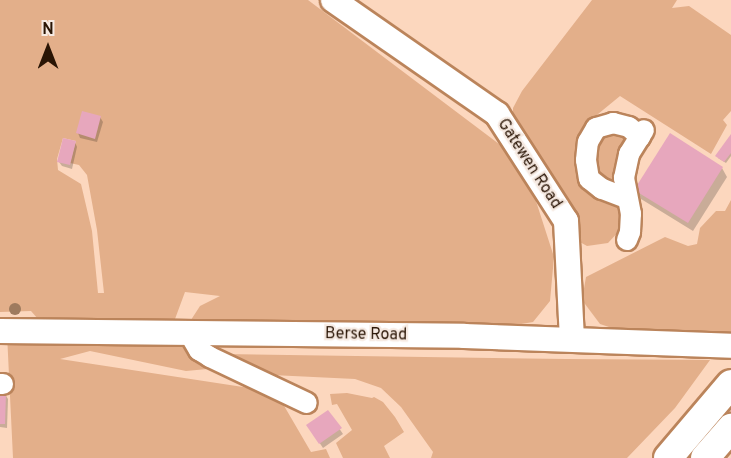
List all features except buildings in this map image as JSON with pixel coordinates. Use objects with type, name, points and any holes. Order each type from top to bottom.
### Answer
[{"type":"highway","points":[[668,458],[725,391]]},
{"type":"highway","points":[[705,458],[731,428]]},
{"type":"main road","name":"Gatewen Road","points":[[333,0],[497,114],[566,221],[572,339]]},
{"type":"main road","name":"Berse Road","points":[[0,331],[572,339],[731,346]]},
{"type":"lane","points":[[626,198],[602,189],[589,179],[586,160],[588,142],[596,128],[614,123],[642,133],[628,154],[624,178],[626,198],[631,214],[627,240]]},
{"type":"lane","points":[[189,333],[199,350],[210,357],[307,403]]},
{"type":"shaded area","points":[[0,0],[308,0],[503,147],[535,198],[554,257],[550,301],[533,322],[498,328],[189,323],[200,306],[220,296],[185,292],[175,319],[153,325],[61,326],[38,319],[31,311],[0,312]],"holes":[[[63,138],[76,141],[70,163],[79,165],[87,175],[97,230],[104,293],[98,293],[92,231],[81,184],[58,170],[57,159]]]},
{"type":"shaded area","points":[[592,0],[677,0],[672,8],[689,6],[731,35],[731,111],[723,120],[727,125],[711,154],[620,96],[592,119],[579,145],[582,173],[618,203],[621,229],[608,243],[587,246],[571,237],[513,118],[513,108],[522,91]]},
{"type":"shaded area","points":[[611,129],[623,135],[626,144],[615,188],[594,175],[598,135]]},
{"type":"shaded area","points":[[731,200],[731,335],[621,331],[600,324],[582,300],[586,277],[665,237],[688,246],[697,244],[700,228],[716,211],[725,211]]},
{"type":"shaded area","points":[[7,334],[186,337],[218,368],[186,371],[90,351],[60,359],[276,392],[311,452],[326,449],[330,458],[13,458]]},
{"type":"shaded area","points":[[222,354],[710,360],[675,408],[627,458],[431,458],[433,452],[401,407],[381,388],[355,379],[272,375]]},
{"type":"shaded area","points":[[347,393],[374,397],[383,402],[395,417],[404,432],[384,446],[390,458],[343,458],[336,443],[352,430],[337,404],[332,405],[330,394]]}]
